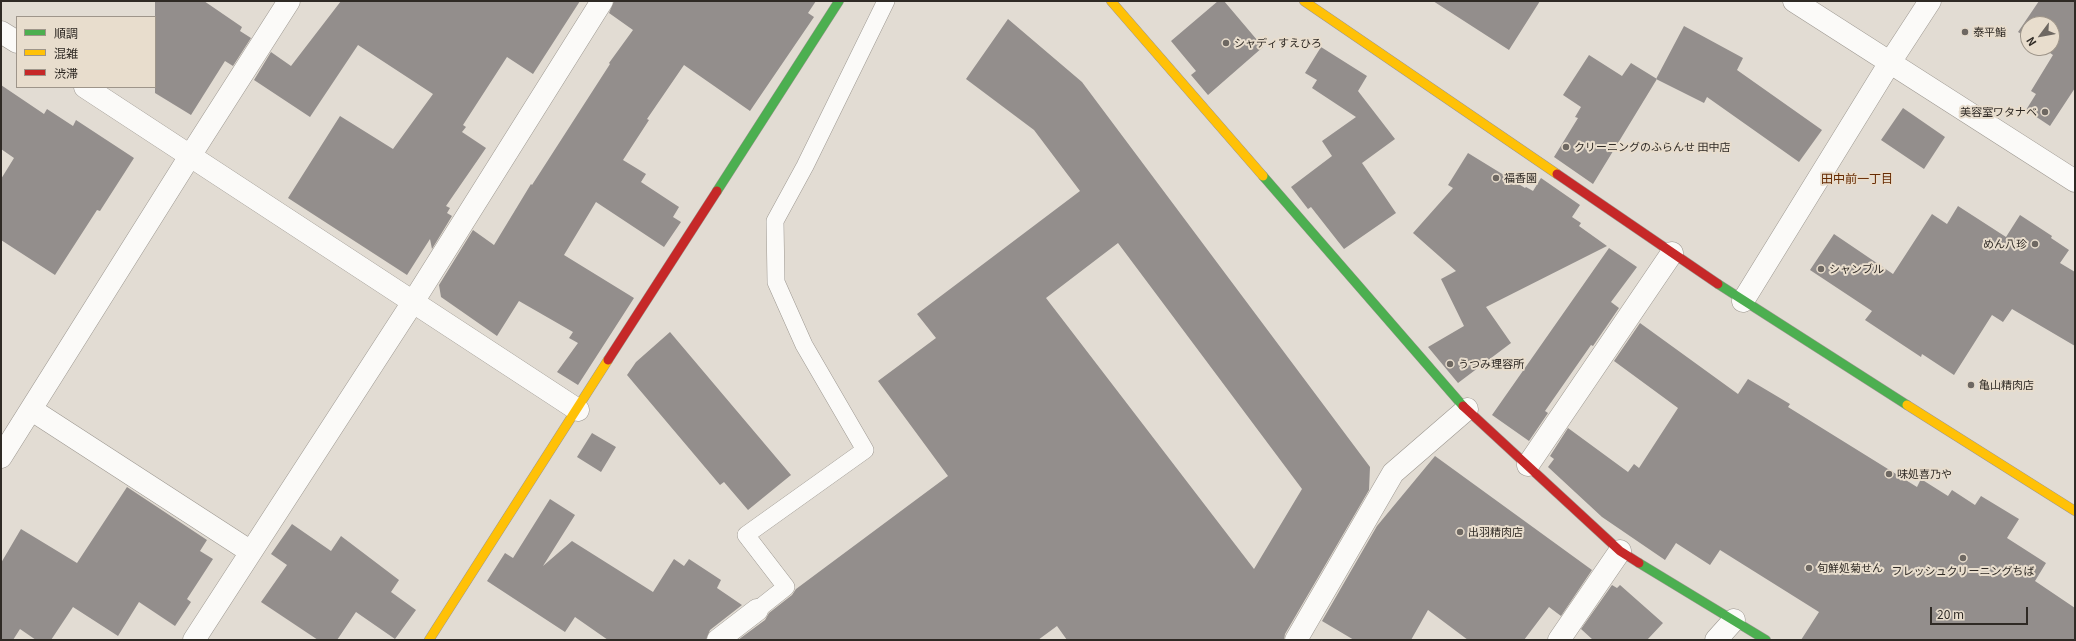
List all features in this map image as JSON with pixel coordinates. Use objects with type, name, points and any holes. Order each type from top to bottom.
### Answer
[{"type":"street","points":[[1,457],[289,1]]},
{"type":"street","points":[[194,640],[413,302],[602,1]]},
{"type":"street","points":[[429,640],[839,1]]},
{"type":"street","points":[[1111,1],[1276,192],[1367,294],[1455,398],[1620,551],[1766,640]]},
{"type":"street","points":[[1304,1],[1743,302],[2075,511]]},
{"type":"street","points":[[1794,1],[1889,64],[2075,181]]},
{"type":"street","points":[[1743,302],[1889,64],[1930,1]]},
{"type":"street","points":[[1,32],[16,41]]},
{"type":"street","points":[[87,88],[578,410]]},
{"type":"street","points":[[1528,465],[1672,253]]},
{"type":"street","points":[[1296,640],[1393,473],[1467,409]]},
{"type":"street","points":[[32,410],[251,552]]},
{"type":"street","points":[[1559,640],[1620,551]]},
{"type":"street","points":[[718,640],[757,610]]},
{"type":"street","points":[[1716,640],[1734,620]]},
{"type":"lane","points":[[757,610],[786,587],[746,535],[865,450],[804,345],[776,282],[775,221],[805,166],[886,1]]},
{"type":"building","points":[[155,1],[204,1],[242,27],[240,31],[251,38],[233,66],[225,61],[191,115],[155,93]]},
{"type":"building","points":[[341,1],[580,1],[533,74],[507,57],[463,125],[466,127],[462,132],[486,148],[446,206],[450,208],[447,213],[452,216],[432,249],[430,239],[407,275],[288,198],[340,116],[393,149],[433,94],[358,45],[310,117],[254,80],[271,52],[291,66]]},
{"type":"building","points":[[614,1],[816,1],[808,13],[814,17],[750,111],[684,65],[647,119],[649,120],[623,160],[646,174],[641,182],[679,207],[673,217],[681,222],[664,247],[596,202],[564,255],[634,298],[578,385],[557,372],[578,343],[569,338],[573,332],[519,301],[497,336],[441,297],[439,285],[473,230],[494,245],[531,184],[532,185],[610,64],[609,63],[633,30],[609,13]]},
{"type":"building","points":[[1218,1],[1224,1],[1263,47],[1208,95],[1191,75],[1196,71],[1171,41]]},
{"type":"building","points":[[1433,1],[1540,1],[1509,50]]},
{"type":"building","points":[[2039,1],[2075,1],[2075,88],[2050,126],[2026,110],[2036,94],[2031,91],[2052,56],[2060,56],[2060,16],[2029,16]]},
{"type":"building","points":[[1008,19],[1082,82],[1370,467],[1369,490],[1285,634],[1284,640],[1067,640],[1057,626],[1038,640],[738,640],[765,620],[769,613],[792,595],[796,589],[948,476],[878,381],[936,338],[917,314],[1080,191],[1034,130],[966,79]],"holes":[[[1118,243],[1302,489],[1254,569],[1046,298]]]},
{"type":"building","points":[[1684,26],[1743,58],[1737,70],[1822,130],[1799,162],[1707,97],[1704,103],[1656,79]]},
{"type":"building","points":[[1321,47],[1367,76],[1358,91],[1395,139],[1362,163],[1396,213],[1344,249],[1311,207],[1308,209],[1291,187],[1332,156],[1322,141],[1356,117],[1312,88],[1317,80],[1305,73]]},
{"type":"building","points":[[1589,55],[1622,76],[1631,63],[1657,79],[1593,184],[1554,157],[1578,118],[1575,117],[1581,107],[1563,95]]},
{"type":"building","points":[[1,85],[44,114],[47,109],[73,126],[76,120],[134,158],[100,211],[97,210],[55,275],[1,240],[1,179],[14,158],[1,149]]},
{"type":"building","points":[[1903,108],[1945,137],[1924,169],[1881,140]]},
{"type":"building","points":[[1468,153],[1525,188],[1526,187],[1533,191],[1541,178],[1580,205],[1572,217],[1581,223],[1579,226],[1607,246],[1486,307],[1511,343],[1458,383],[1428,347],[1464,326],[1441,279],[1456,271],[1413,233],[1453,188],[1448,185]]},
{"type":"building","points":[[1958,206],[2006,237],[2020,215],[2052,236],[2051,238],[2069,250],[2060,263],[2075,272],[2075,346],[2012,309],[2003,322],[1992,315],[1954,375],[1922,354],[1921,357],[1865,320],[1872,311],[1810,270],[1834,234],[1893,274],[1932,214],[1947,224]]},
{"type":"building","points":[[1609,248],[1637,267],[1611,302],[1619,308],[1545,411],[1548,413],[1529,441],[1492,415]]},
{"type":"building","points":[[1640,323],[1738,394],[1748,379],[1790,404],[1788,407],[1917,487],[1921,479],[1948,496],[1952,490],[1975,505],[1981,496],[2019,519],[2007,538],[2046,563],[2035,581],[2075,608],[2075,640],[1801,640],[1819,612],[1720,550],[1710,565],[1676,543],[1665,560],[1602,517],[1548,467],[1554,459],[1550,456],[1568,428],[1628,472],[1634,464],[1639,468],[1678,408],[1614,361]]},
{"type":"building","points":[[670,332],[791,475],[748,510],[724,482],[720,485],[627,375],[636,362]]},
{"type":"building","points":[[592,433],[616,447],[601,472],[577,457]]},
{"type":"building","points":[[1435,456],[1592,570],[1561,616],[1549,607],[1524,640],[1468,640],[1428,610],[1411,640],[1354,640],[1322,621],[1377,526]]},
{"type":"building","points":[[127,487],[207,540],[200,551],[213,559],[187,599],[191,602],[175,626],[139,602],[118,636],[73,607],[51,640],[36,640],[20,629],[13,640],[1,640],[1,563],[21,529],[77,563]]},
{"type":"building","points":[[550,499],[575,515],[543,566],[572,541],[653,592],[674,559],[684,566],[689,559],[721,580],[717,588],[742,605],[710,630],[706,640],[608,640],[575,617],[565,632],[487,581],[505,553],[513,558]]},
{"type":"building","points":[[292,524],[331,551],[341,536],[399,580],[391,592],[416,610],[395,639],[356,612],[337,640],[318,640],[261,602],[287,565],[271,554]]},
{"type":"building","points":[[1612,585],[1617,588],[1620,585],[1663,623],[1647,640],[1593,640],[1581,629]]},
{"type":"traffic: fast","points":[[717,191],[839,1]]},
{"type":"traffic: fast","points":[[1263,176],[1463,406]]},
{"type":"traffic: fast","points":[[1718,284],[1907,405]]},
{"type":"traffic: fast","points":[[1639,563],[1766,640]]},
{"type":"traffic: slow","points":[[1111,1],[1263,176]]},
{"type":"traffic: slow","points":[[1304,1],[1557,174]]},
{"type":"traffic: slow","points":[[429,640],[608,360]]},
{"type":"traffic: slow","points":[[1907,405],[2075,511]]},
{"type":"traffic: jam","points":[[1557,174],[1718,284]]},
{"type":"traffic: jam","points":[[608,360],[717,191]]},
{"type":"traffic: jam","points":[[1463,406],[1620,551],[1639,563]]},
{"type":"place","name":"泰平鮨","points":[[1965,32]]},
{"type":"place","name":"シャディすえひろ","points":[[1226,43]]},
{"type":"place","name":"美容室ワタナベ","points":[[2045,112]]},
{"type":"place","name":"クリーニングのふらんせ 田中店","points":[[1566,147]]},
{"type":"place","name":"福香園","points":[[1496,178]]},
{"type":"place","name":"めん八珍","points":[[2035,244]]},
{"type":"place","name":"シャンブル","points":[[1821,269]]},
{"type":"place","name":"うつみ理容所","points":[[1450,364]]},
{"type":"place","name":"亀山精肉店","points":[[1971,385]]},
{"type":"place","name":"味処喜乃や","points":[[1889,474]]},
{"type":"place","name":"出羽精肉店","points":[[1460,532]]},
{"type":"place","name":"フレッシュクリーニングちば","points":[[1963,558]]},
{"type":"place","name":"旬鮮処菊せん","points":[[1809,568]]},
{"type":"district","name":"田中前一丁目","points":[[1857,178]]}]
